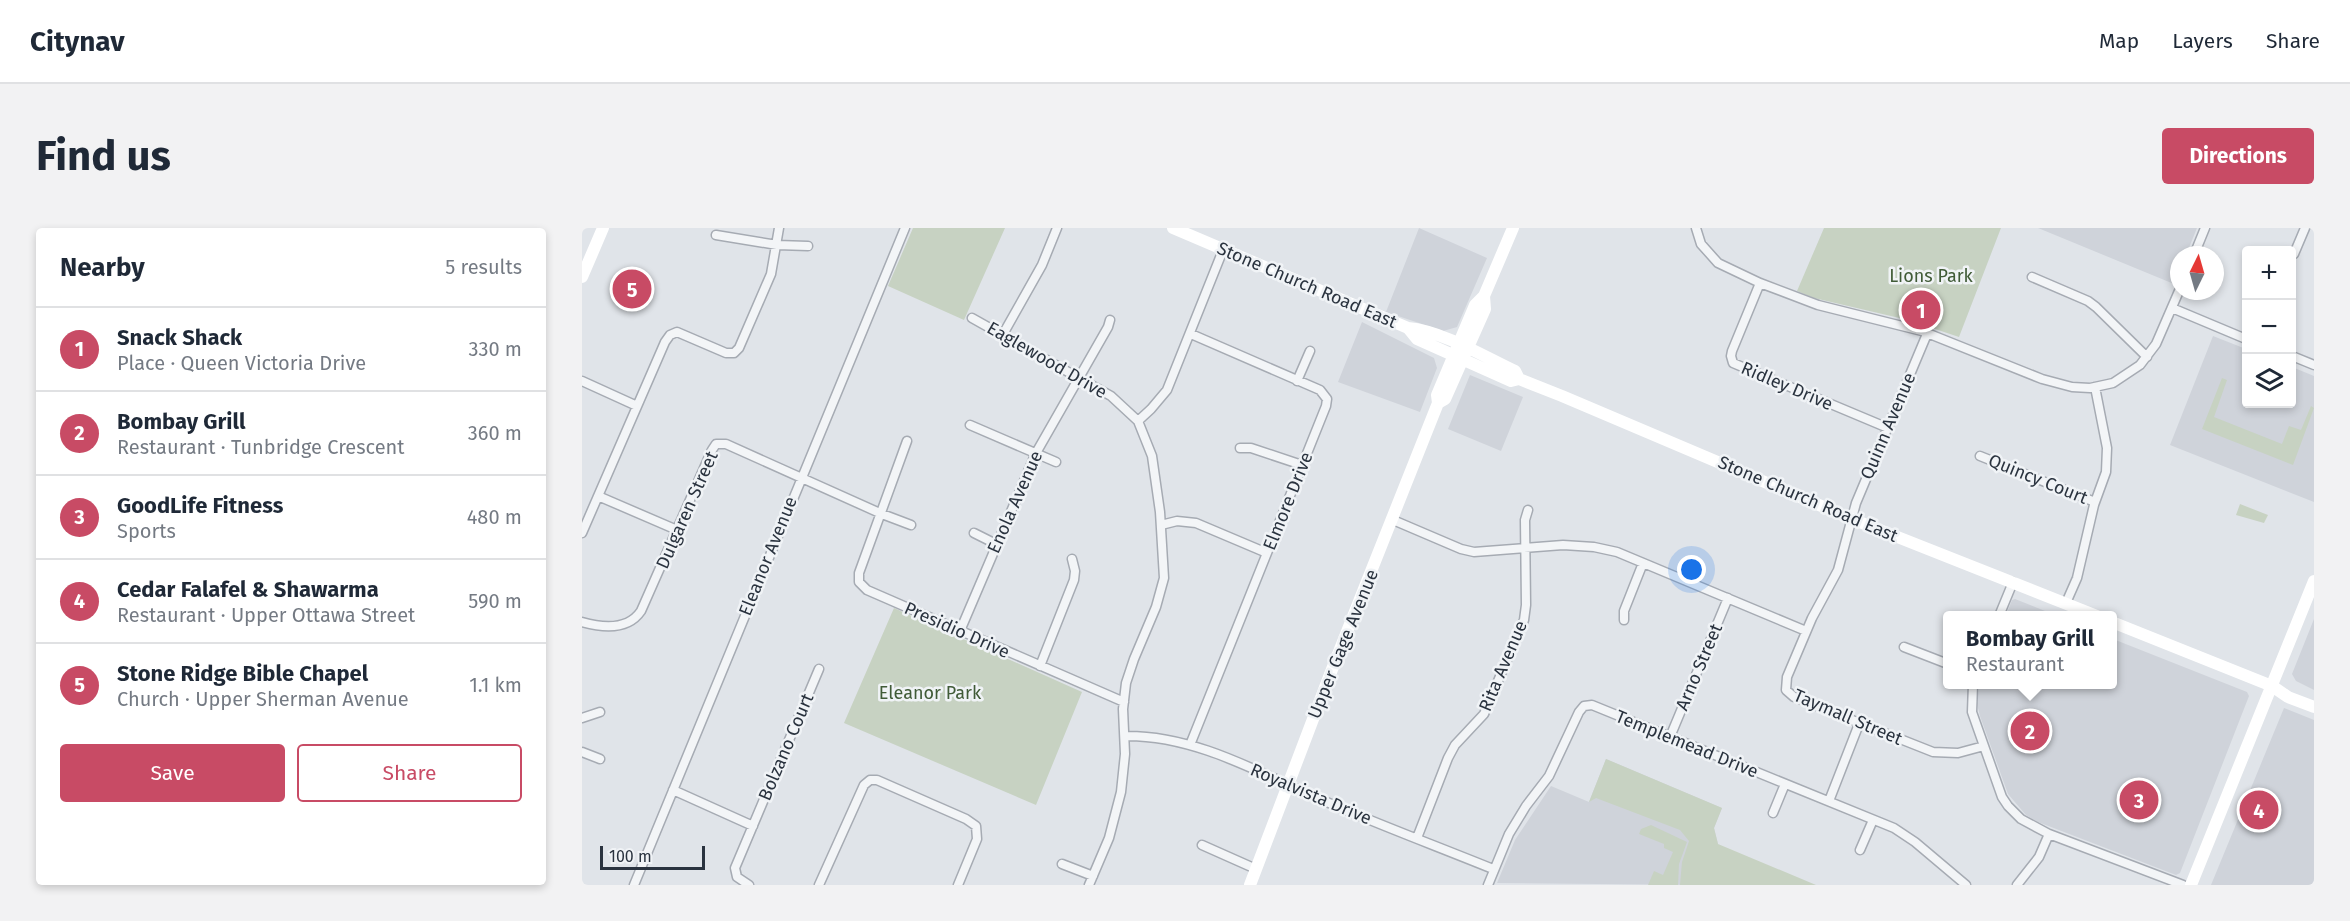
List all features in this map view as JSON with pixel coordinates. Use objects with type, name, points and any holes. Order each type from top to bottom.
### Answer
[{"type":"main road","points":[[582,277],[603,228]]},
{"type":"main road","name":"Stone Church Road East","points":[[1173,228],[1408,328],[1422,330],[1510,381],[1520,379],[1852,519],[2087,611]]},
{"type":"main road","name":"Upper Gage Avenue","points":[[1250,885],[1329,677],[1438,403],[1445,399],[1475,305],[1484,296],[1513,228]]},
{"type":"main road","points":[[2191,885],[2314,581]]},
{"type":"main road","points":[[2117,624],[2314,701]]},
{"type":"main road","points":[[2272,686],[2288,697],[2314,707]]},
{"type":"street","points":[[582,532],[670,335],[677,332],[726,353],[734,353],[739,348],[771,274],[779,228]]},
{"type":"street","name":"Eleanor Avenue","points":[[633,885],[905,228]]},
{"type":"street","points":[[1002,336],[1042,265],[1057,228]]},
{"type":"street","points":[[1696,228],[1701,244],[1718,263],[1760,283],[1818,305],[1927,334],[2056,384],[2084,388],[2118,380],[2147,357],[2161,334],[2175,300]]},
{"type":"street","points":[[2198,246],[2205,228]]},
{"type":"street","points":[[2296,249],[2305,228]]},
{"type":"street","points":[[716,235],[777,245],[808,246]]},
{"type":"street","points":[[1138,421],[1167,390],[1223,250]]},
{"type":"street","points":[[2032,277],[2088,301],[2147,357]]},
{"type":"street","name":"Ridley Drive","points":[[1760,283],[1732,351],[1733,363],[1888,428]]},
{"type":"street","points":[[2172,308],[2242,337]]},
{"type":"street","name":"Eaglewood Drive","points":[[972,318],[1111,396],[1138,421],[1152,456],[1161,525],[1164,578],[1162,589],[1126,683],[1121,792],[1115,819],[1089,885]]},
{"type":"street","name":"Enola Avenue","points":[[960,632],[1036,453],[1110,320]]},
{"type":"street","name":"Elmore Drive","points":[[1190,745],[1327,399],[1320,390],[1191,334]]},
{"type":"street","name":"Quinn Avenue","points":[[1852,519],[1856,503],[1927,334]]},
{"type":"street","points":[[1297,381],[1310,351]]},
{"type":"street","points":[[2296,358],[2314,365]]},
{"type":"street","points":[[582,381],[637,406]]},
{"type":"street","points":[[2066,603],[2078,578],[2095,502],[2106,472],[2107,448],[2096,387]]},
{"type":"street","points":[[970,425],[1056,462]]},
{"type":"street","points":[[882,514],[907,441]]},
{"type":"street","name":"Dulgaren Street","points":[[582,622],[604,626],[622,625],[636,619],[716,444],[726,444],[911,525]]},
{"type":"street","points":[[1240,448],[1251,448],[1302,465]]},
{"type":"street","name":"Quincy Court","points":[[1980,456],[2095,502]]},
{"type":"street","points":[[598,496],[676,530]]},
{"type":"street","name":"Rita Avenue","points":[[1417,838],[1448,758],[1455,745],[1484,714],[1524,620],[1526,605],[1525,520],[1528,510]]},
{"type":"street","name":"Presidio Drive","points":[[882,514],[859,573],[859,582],[867,590],[1124,702]]},
{"type":"street","name":"Taymall Street","points":[[1852,519],[1838,570],[1806,631],[1787,678],[1786,690],[1794,697],[1933,752],[1958,753],[1984,746]]},
{"type":"street","points":[[1393,520],[1467,551],[1488,552],[1563,545],[1594,547],[1617,552],[1806,631]]},
{"type":"street","points":[[1161,525],[1177,521],[1196,523],[1267,553]]},
{"type":"street","points":[[974,533],[996,544]]},
{"type":"street","points":[[1040,666],[1074,580],[1075,571],[1072,560]]},
{"type":"street","points":[[1624,620],[1624,611],[1643,563]]},
{"type":"street","points":[[2001,611],[2013,582]]},
{"type":"street","name":"Arno Street","points":[[1670,737],[1728,598]]},
{"type":"street","points":[[1904,647],[1943,662]]},
{"type":"street","name":"Bolzano Court","points":[[749,885],[737,878],[735,868],[819,669]]},
{"type":"street","points":[[1973,689],[1972,712],[2002,797],[2021,819],[2049,834],[2183,885]]},
{"type":"street","name":"Templemead Drive","points":[[1488,885],[1509,834],[1526,806],[1549,776],[1584,706],[1598,707],[1894,828],[1915,842],[1966,885]]},
{"type":"street","points":[[582,718],[600,712]]},
{"type":"street","points":[[1829,801],[1859,724]]},
{"type":"street","name":"Royalvista Drive","points":[[1125,736],[1158,738],[1190,745],[1493,869]]},
{"type":"street","points":[[582,752],[600,759]]},
{"type":"street","points":[[819,885],[864,785],[870,780],[877,780],[966,819],[976,826],[977,839],[958,885]]},
{"type":"street","points":[[1773,813],[1785,784]]},
{"type":"street","points":[[673,790],[753,826]]},
{"type":"street","points":[[1860,850],[1873,820]]},
{"type":"street","points":[[2017,885],[2039,857],[2049,834]]},
{"type":"street","points":[[1202,845],[1256,869]]},
{"type":"street","points":[[1062,864],[1093,876]]},
{"type":"street","points":[[1949,885],[1957,877]]},
{"type":"shaded area","points":[[1419,228],[1487,258],[1457,327],[1443,331],[1386,312]]},
{"type":"shaded area","points":[[2038,228],[2197,228],[2190,246],[2170,246],[2170,282]]},
{"type":"shaded area","points":[[1362,322],[1434,358],[1437,368],[1420,412],[1338,382]]},
{"type":"shaded area","points":[[2213,336],[2242,347],[2242,408],[2296,408],[2296,369],[2314,376],[2314,502],[2170,445]]},
{"type":"shaded area","points":[[1470,375],[1523,397],[1501,451],[1448,429]]},
{"type":"shaded area","points":[[2015,599],[2045,611],[2008,611],[2012,600]]},
{"type":"shaded area","points":[[2314,619],[2314,690],[2296,681],[2292,674]]},
{"type":"shaded area","points":[[2117,641],[2247,692],[2249,696],[2180,873],[2176,875],[2038,822],[2026,815],[2008,794],[1977,704],[1979,689],[2117,689]]},
{"type":"shaded area","points":[[2284,708],[2314,720],[2314,885],[2211,885]]},
{"type":"shaded area","points":[[1606,759],[1722,808],[1714,828],[1718,844],[1699,885],[1497,883],[1515,840],[1551,786],[1589,802]]},
{"type":"green space","points":[[913,228],[1005,228],[964,320],[888,286]]},
{"type":"green space","name":"Lions Park","points":[[1824,228],[2001,228],[1959,337],[1908,320],[1814,298],[1797,291]]},
{"type":"green space","points":[[2222,378],[2227,380],[2214,417],[2282,444],[2289,426],[2301,430],[2311,406],[2314,408],[2293,465],[2202,429]]},
{"type":"green space","points":[[2240,504],[2268,515],[2264,523],[2236,515]]},
{"type":"green space","name":"Eleanor Park","points":[[894,608],[1082,692],[1036,805],[844,723]]},
{"type":"green space","points":[[1606,759],[1722,808],[1714,828],[1718,844],[1816,885],[1680,885],[1682,862],[1689,841],[1680,830],[1596,798],[1589,802]]},
{"type":"green space","points":[[1651,825],[1687,842],[1679,864],[1678,885],[1648,885],[1654,871],[1663,875],[1673,852],[1664,848],[1664,844],[1639,834],[1641,829]]},
{"type":"place","name":"Stone Ridge Bible Chapel","points":[[632,289]]},
{"type":"place","name":"Snack Shack","points":[[1921,310]]},
{"type":"place","name":"Bombay Grill","points":[[2030,731]]},
{"type":"place","name":"GoodLife Fitness","points":[[2139,800]]},
{"type":"place","name":"Cedar Falafel & Shawarma","points":[[2259,810]]}]
